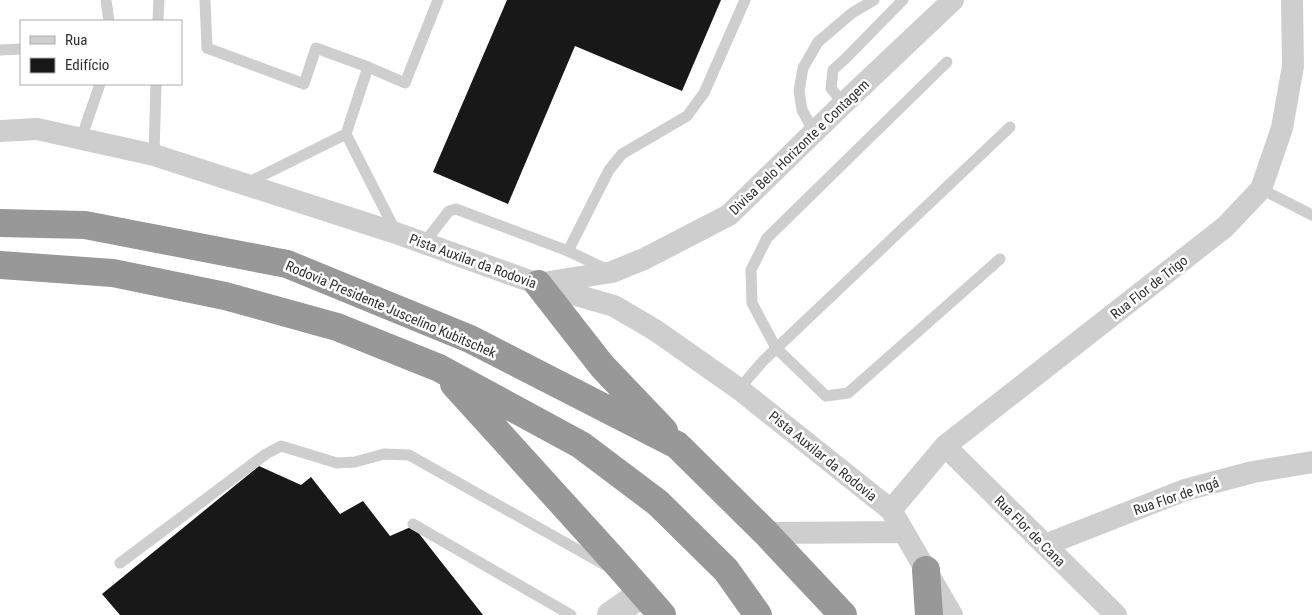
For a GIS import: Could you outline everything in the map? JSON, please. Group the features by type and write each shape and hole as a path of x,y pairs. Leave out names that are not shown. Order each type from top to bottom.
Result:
{"highway":[{"name":"Rodovia Presidente Juscelino Kubitschek","path":"0,223 85,225 287,264 470,339 677,445 766,532 843,615"},
{"path":"0,265 113,273 225,296 337,327 440,368 581,445 658,504 726,570 758,615"},
{"path":"538,284 602,366 677,445"},
{"path":"440,368 662,615"},
{"path":"926,570 929,615"}],"street":[{"name":"Divisa Belo Horizonte e Contagem","path":"538,284 612,272 644,259 729,214 953,0"},
{"name":"Rua Flor de Trigo","path":"892,510 945,446 1225,227 1261,189 1282,128 1291,75 1292,0"},
{"name":"Pista Auxilar da Rodovia","path":"0,131 37,129 154,155 424,242 538,284 614,306 655,330 739,389 892,510"},
{"name":"Rua Flor de Cana","path":"945,446 1116,615"},
{"name":"Rua Flor de Ingá","path":"1045,545 1186,490 1253,472 1312,462"},
{"path":"892,510 952,615"},
{"path":"766,532 904,532"},
{"path":"611,615 637,586"}],"lane":[{"path":"106,0 108,20"},
{"path":"158,20 159,0"},
{"path":"205,0 207,48 304,84 316,48 405,83 438,0"},
{"path":"568,251 609,170 622,154 687,116 704,94 745,0"},
{"path":"814,132 802,110 799,91 803,68 818,42 852,13 874,0"},
{"path":"843,104 831,88 832,70 845,60 903,0"},
{"path":"0,50 20,49"},
{"path":"947,62 767,238 751,270 752,303 776,348 826,396 848,393 1000,259"},
{"path":"368,67 346,134 396,233"},
{"path":"81,139 100,85"},
{"path":"154,155 156,85"},
{"path":"739,389 776,348 1010,127"},
{"path":"244,184 346,134"},
{"path":"1261,189 1312,215"},
{"path":"424,242 449,211 456,209 568,251 612,272"},
{"path":"120,563 266,454 281,446 337,464 355,462 384,454 410,455 637,586"},
{"path":"413,524 571,615"}],"building":[{"path":"507,0 721,0 682,91 575,46 508,204 433,172"},
{"path":"259,466 301,485 311,477 340,514 363,501 390,536 413,526 483,615 120,615 102,594"}]}
